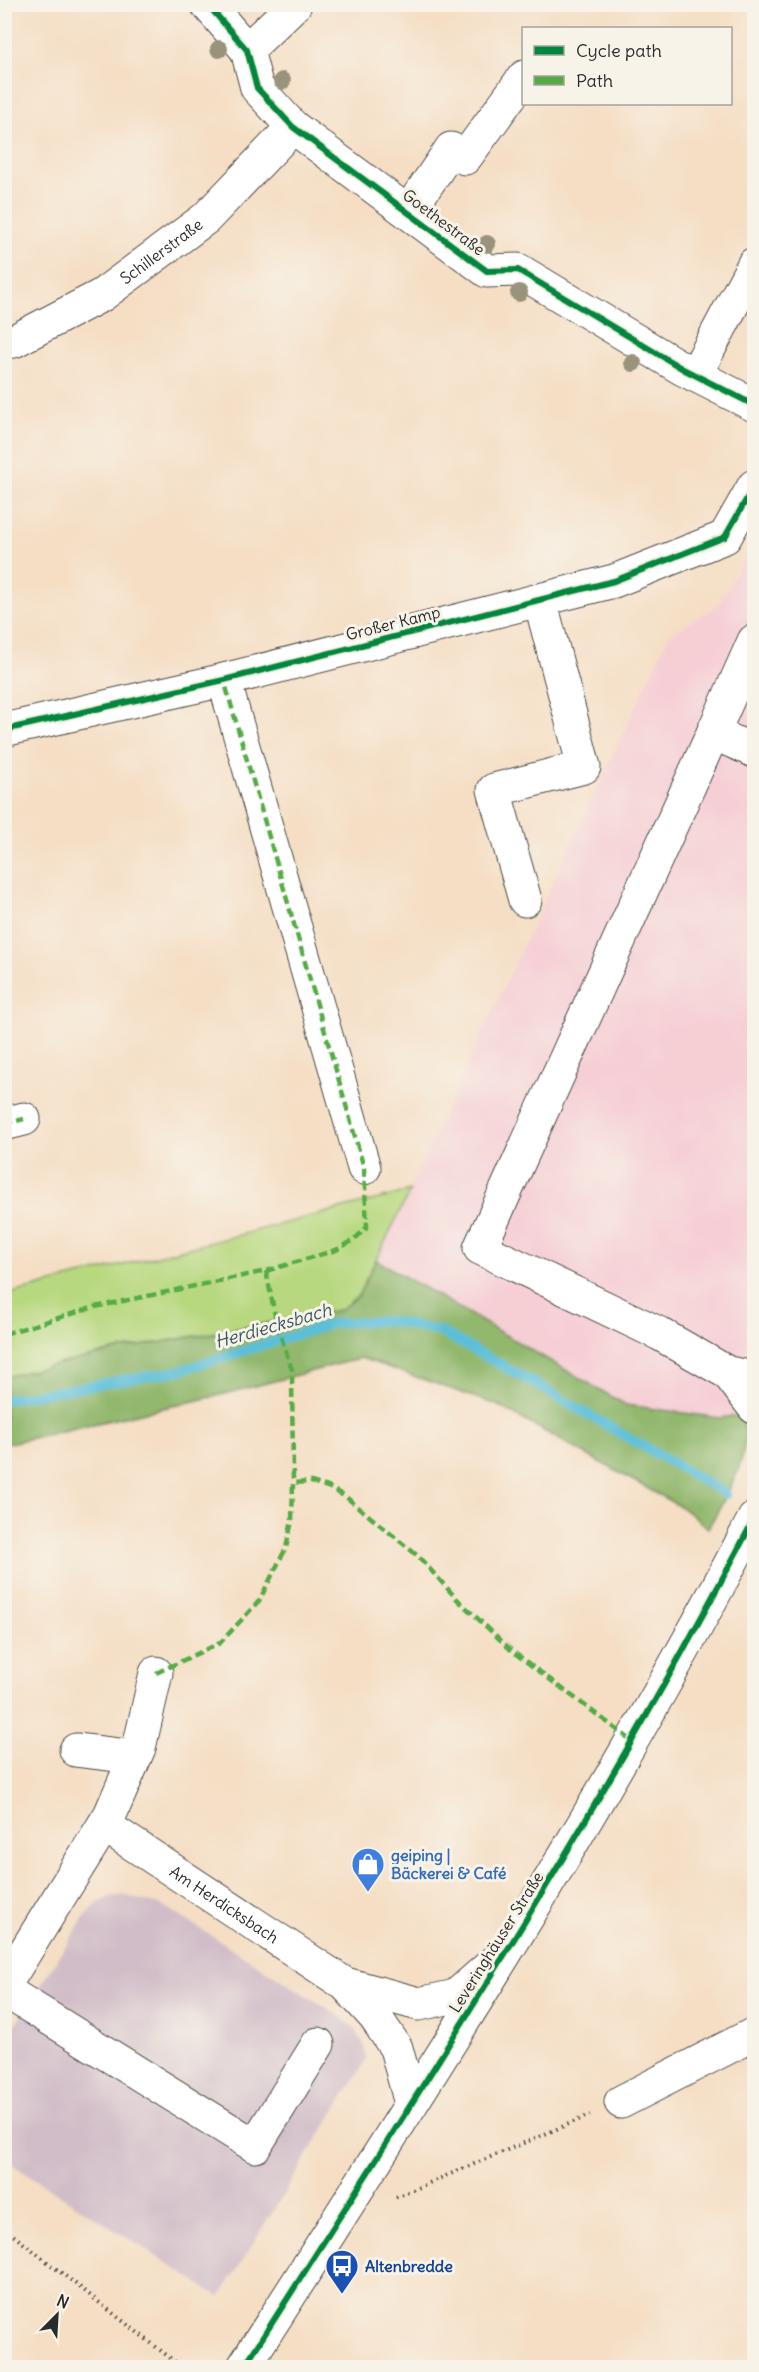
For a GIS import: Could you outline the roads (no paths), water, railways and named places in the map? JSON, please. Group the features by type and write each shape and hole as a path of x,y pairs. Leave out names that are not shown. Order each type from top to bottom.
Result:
{"street":[{"name":"Goethestraße","path":"207,4 247,50 257,88 293,126 487,271 518,270 695,375 754,405"},
{"path":"247,50 295,4"},
{"path":"408,212 451,149 465,158 522,80"},
{"name":"Schillerstraße","path":"4,342 14,341 102,295 206,218 293,126"},
{"path":"695,375 754,264"},
{"name":"Großer Kamp","path":"4,730 224,680 614,581 725,537 754,486"},
{"path":"525,900 494,790 584,767 540,600"},
{"path":"754,641 480,1248 741,1375 754,1407"},
{"path":"224,680 364,1168"},
{"path":"713,733 754,752"},
{"name":"Leveringhäuser Straße","path":"243,2367 506,1951 704,1616 754,1519"},
{"path":"4,1986 104,1825 135,1757 156,1673"},
{"path":"76,1750 135,1757"},
{"name":"Am Herdicksbach","path":"104,1825 345,1984 376,2018 396,2048 411,2104"},
{"name":"Am Herdicksbach","path":"345,1984 418,2004 456,1996 506,1951"},
{"path":"4,1990 255,2146 318,2043"},
{"path":"621,2102 754,2034"}],"waterway":[{"name":"Herdiecksbach","path":"4,1400 178,1371 335,1323 391,1321 441,1332 726,1494"}],"place":[{"name":"geiping | Bäckerei & Café","path":"368,1893"},
{"name":"Altenbredde","path":"342,2295"}]}
